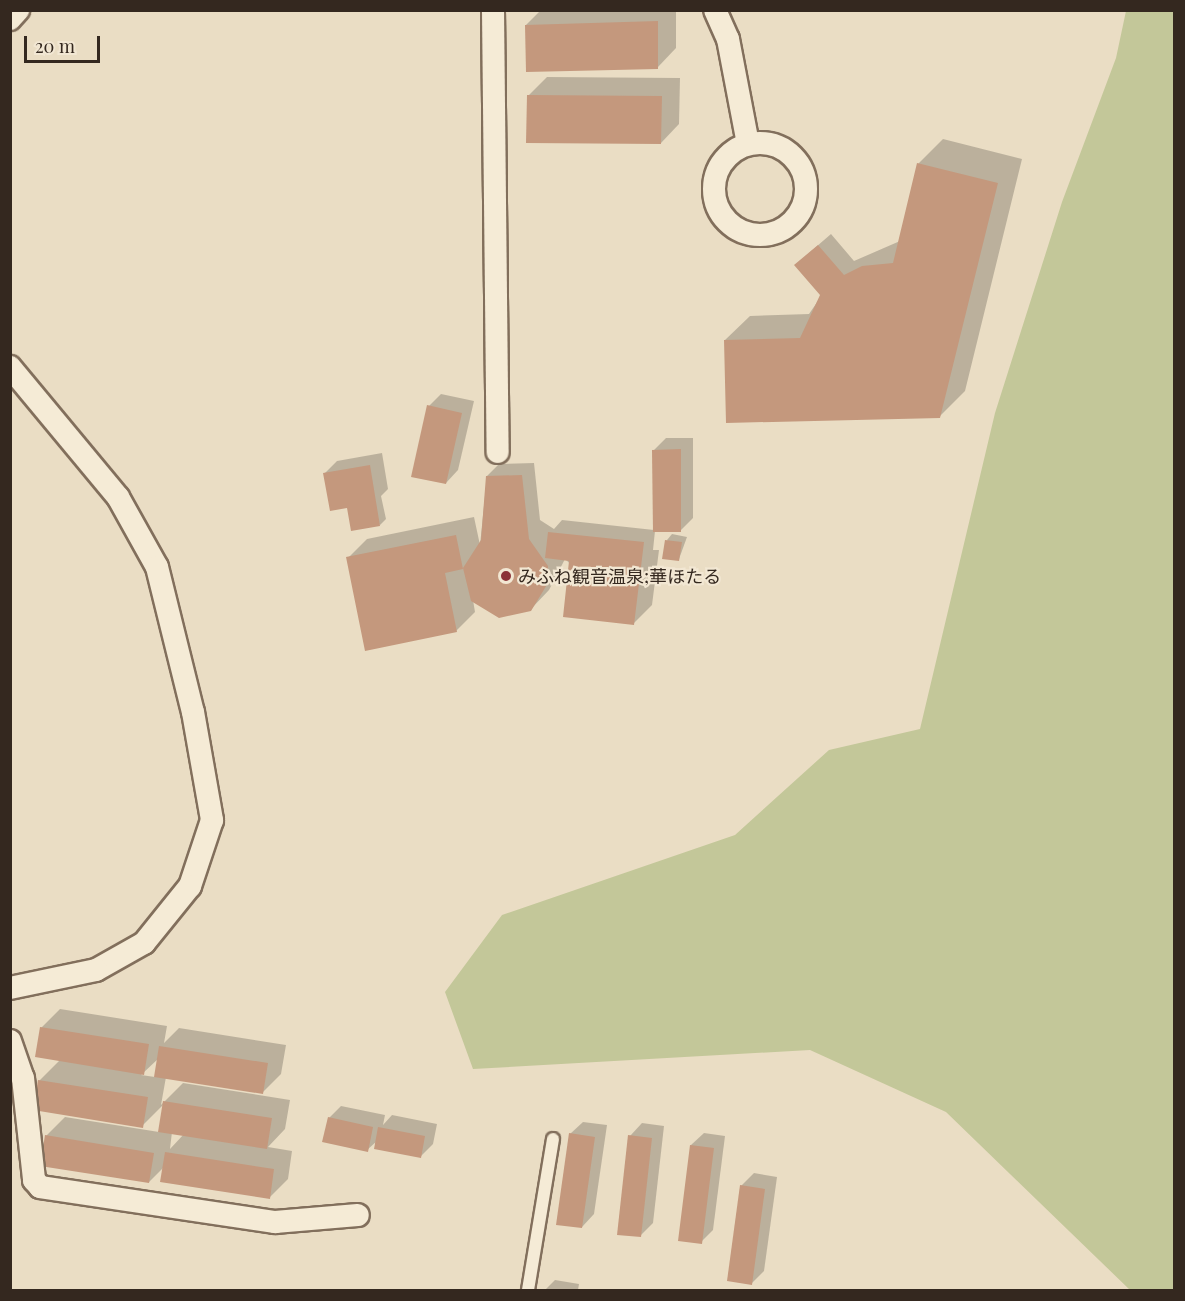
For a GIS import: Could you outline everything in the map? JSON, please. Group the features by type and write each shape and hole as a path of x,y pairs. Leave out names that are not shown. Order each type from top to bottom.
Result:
{"street":[{"path":"10,19 18,10"},
{"path":"493,10 498,452"},
{"path":"714,10 728,39 748,144"},
{"path":"748,144 783,148 805,176 801,212 773,233 738,229 716,201 720,166 748,144"},
{"path":"10,367 118,497 157,567 194,712 212,820 190,886 144,943 96,970 10,988"},
{"path":"10,1041 22,1078 34,1180 40,1187 275,1222 358,1215"}],"lane":[{"path":"528,1290 553,1139"}],"green space":[{"path":"1126,11 1174,11 1174,1290 1130,1290 946,1112 810,1050 473,1069 445,992 502,915 735,835 829,750 920,729 995,413 1062,202 1116,58"}],"building":[{"path":"658,21 658,69 526,72 525,25"},
{"path":"527,95 662,96 661,144 526,143"},
{"path":"917,163 998,183 940,418 726,423 724,340 800,338 820,295 794,265 818,245 844,275 862,266 893,263"},
{"path":"427,405 462,413 446,484 411,477"},
{"path":"681,449 681,532 653,532 652,450"},
{"path":"370,465 380,526 351,531 347,508 330,511 323,473"},
{"name":"みふね観音温泉;華ほたる","path":"522,475 529,539 548,566 548,583 531,611 499,618 471,601 463,568 481,540 486,476"},
{"path":"548,532 644,542 634,625 563,617 569,561 545,558"},
{"path":"456,535 463,569 445,573 457,632 365,651 346,557"},
{"path":"665,540 682,542 679,561 662,559"},
{"path":"40,1027 149,1044 144,1075 35,1057"},
{"path":"159,1046 268,1063 263,1094 154,1077"},
{"path":"38,1080 148,1097 143,1128 33,1110"},
{"path":"163,1101 272,1118 267,1149 158,1132"},
{"path":"328,1117 373,1127 368,1152 322,1142"},
{"path":"378,1127 425,1136 421,1158 374,1149"},
{"path":"569,1133 595,1137 582,1228 556,1225"},
{"path":"45,1135 154,1153 149,1183 40,1166"},
{"path":"628,1135 652,1138 641,1237 617,1235"},
{"path":"690,1145 714,1148 702,1244 678,1241"},
{"path":"165,1152 274,1169 270,1199 160,1182"},
{"path":"740,1185 765,1189 752,1285 727,1281"}],"place":[{"name":"みふね観音温泉;華ほたる","path":"506,576"}]}
